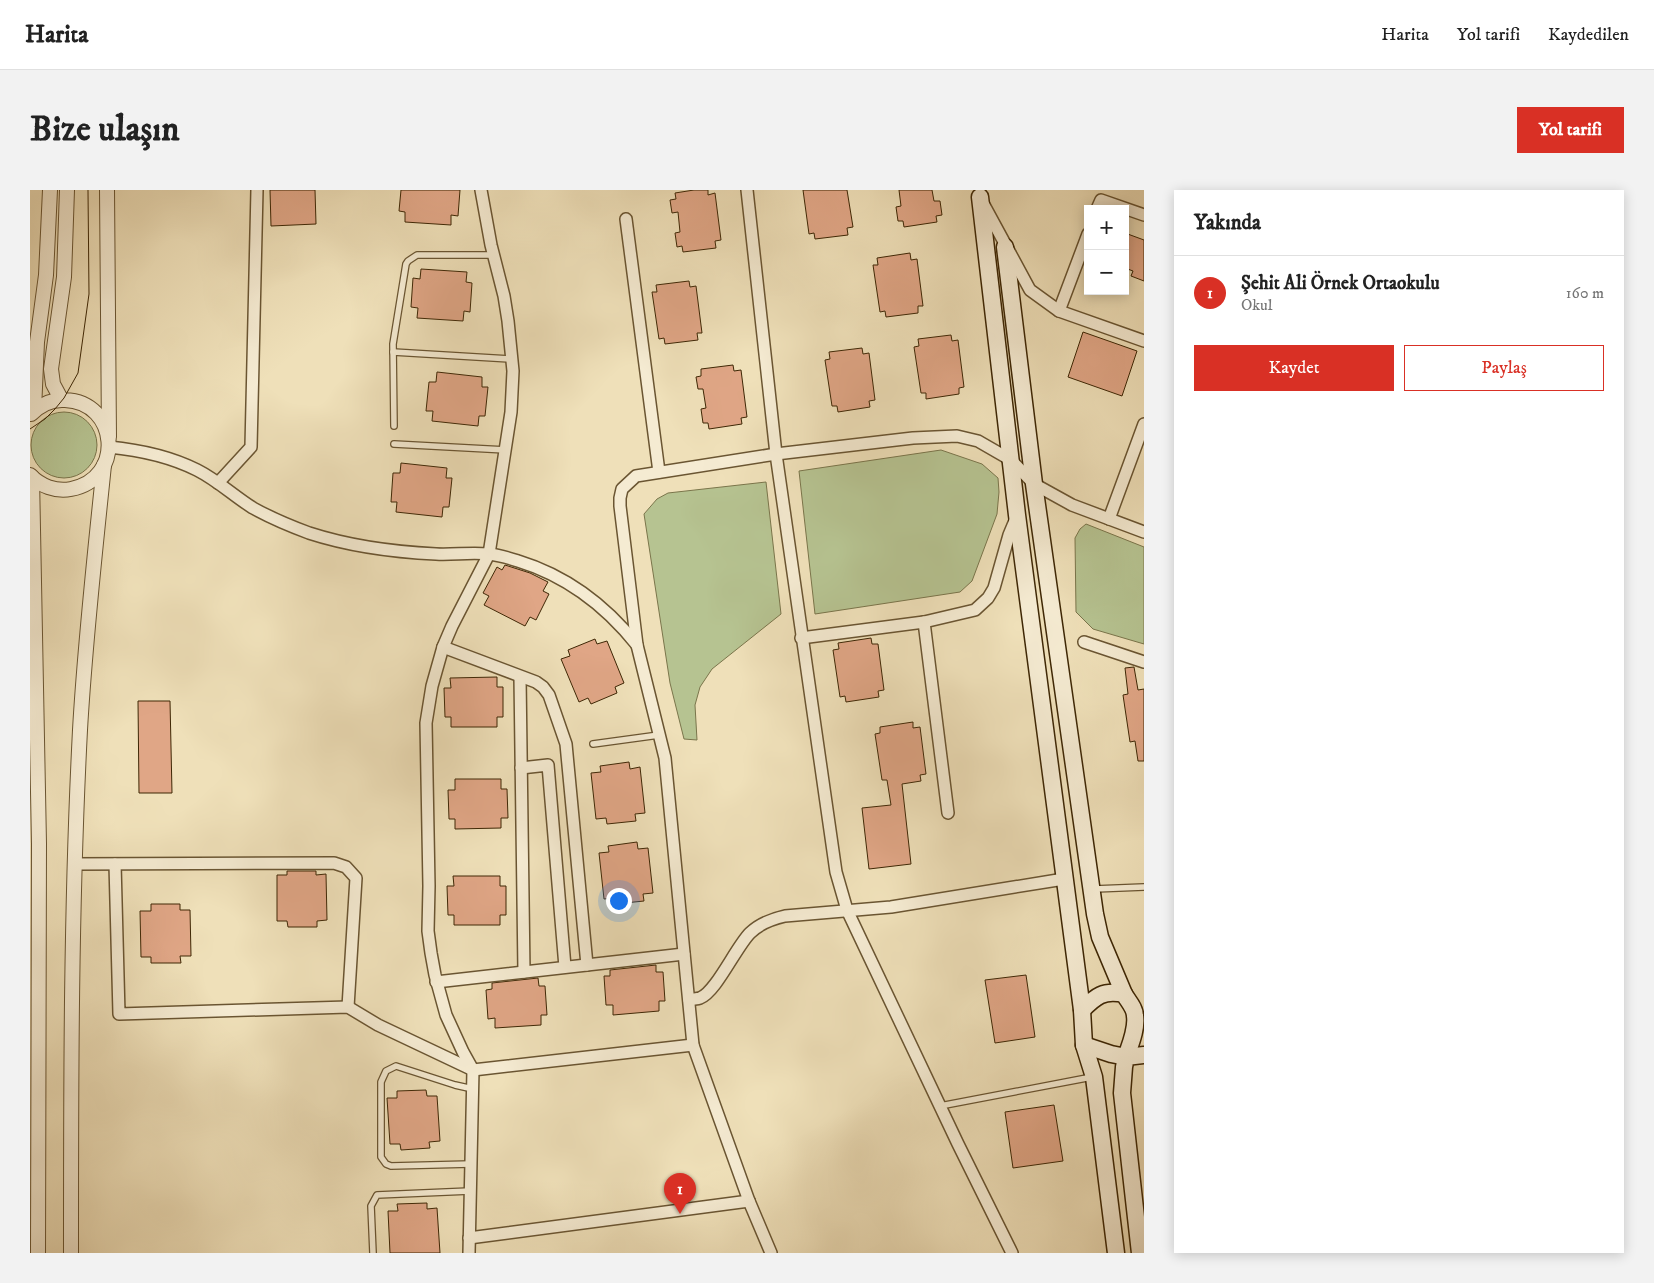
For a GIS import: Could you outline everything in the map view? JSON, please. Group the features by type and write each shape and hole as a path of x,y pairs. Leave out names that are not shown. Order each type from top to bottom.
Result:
{"main road":[{"path":"979,194 1017,515 1082,1010 1084,1045 1094,1077 1116,1253"},
{"path":"1006,247 1034,484 1100,937 1133,1004 1136,1016 1124,1067 1122,1100 1140,1253"},
{"path":"1082,1010 1101,994 1112,992 1133,1004"},
{"path":"1084,1045 1126,1057 1144,1056"}],"street":[{"path":"31,412 37,342 46,275 50,190"},
{"path":"61,399 53,384 51,369 64,277 68,190"},
{"path":"71,1253 70,1017 80,728 94,556 104,465 109,442 107,190"},
{"path":"218,483 251,448 257,190"},
{"path":"469,1253 473,1070 451,1027 436,982 428,931 426,722 432,686 443,647 489,554 512,412 512,359 508,321 504,296 485,219 481,190"},
{"path":"747,190 776,454 836,872 847,910 1012,1253"},
{"path":"979,194 1030,290 1058,311 1144,341"},
{"path":"1099,205 1101,200 1115,205"},
{"path":"1129,210 1144,215"},
{"path":"626,219 659,472"},
{"path":"1058,311 1084,244"},
{"path":"31,412 42,404 61,399 88,406 102,420 109,442"},
{"path":"1110,519 1144,424"},
{"path":"771,1253 748,1201 693,1045 665,758 637,645 620,498 622,489 636,476 659,472 776,454 913,438 957,436 978,441 1011,460 1034,484 1072,505 1144,532"},
{"path":"109,442 178,462 198,470 253,508 271,518 323,537 359,545 410,552 489,554 529,564 584,593 613,617 637,645"},
{"path":"31,476 48,487 67,490 85,485 100,473 104,465"},
{"path":"31,476 38,1253"},
{"path":"801,638 924,622 976,610 991,593 998,579 1005,550 1017,515"},
{"path":"924,622 948,813"},
{"path":"1084,642 1144,662"},
{"path":"443,647 540,684 546,691 566,744 587,965"},
{"path":"520,677 524,972"},
{"path":"521,768 548,764 565,968"},
{"path":"74,864 328,863 340,864 346,867 356,878 348,1007"},
{"path":"115,864 119,1014 348,1007 378,1025 473,1070 693,1045"},
{"path":"689,1000 702,997 711,990 750,932 772,920 785,916 891,907 1064,879"},
{"path":"436,982 684,954"},
{"path":"469,1238 748,1201"}],"lane":[{"path":"394,426 393,352 404,272 408,260 417,255 493,255"},
{"path":"393,352 512,359"},
{"path":"394,444 506,450"},
{"path":"593,744 659,735"},
{"path":"1092,889 1144,887"},
{"path":"471,1164 392,1166 386,1164 381,1156 380,1082 386,1071 396,1066 473,1089"},
{"path":"940,1106 1094,1077"},
{"path":"373,1253 371,1206 377,1194 470,1191"}],"green space":[{"path":"70,412 88,421 95,432 97,445 95,458 88,469 77,476 58,478 40,469 33,458 31,439 40,421 51,414"},
{"path":"941,450 982,464 998,478 997,514 972,581 960,592 815,614 799,471"},
{"path":"766,482 781,614 712,669 700,687 695,705 697,740 684,739 670,683 644,514 657,499 668,493"},
{"path":"1086,524 1144,547 1144,644 1093,629 1076,612 1075,538 1080,529"}],"building":[{"path":"270,190 315,190 316,224 271,226"},
{"path":"401,190 460,190 458,216 451,215 451,225 405,222 405,212 399,211"},
{"path":"708,190 708,195 715,193 721,240 715,241 716,248 683,252 682,246 677,247 675,233 680,232 678,212 672,213 670,200 676,199 675,193"},
{"path":"803,190 847,190 853,227 847,228 848,235 815,239 814,233 809,234"},
{"path":"899,190 932,190 934,201 940,201 942,215 936,216 937,222 904,227 903,221 898,221 896,207 901,206"},
{"path":"1129,234 1144,240 1144,281 1131,276 1133,271 1129,270"},
{"path":"910,253 911,260 917,259 923,306 918,306 918,313 886,317 885,311 880,312 873,265 878,265 877,258"},
{"path":"421,269 467,272 466,282 472,283 470,312 464,311 463,321 417,318 418,308 411,307 413,278 420,279"},
{"path":"689,281 690,287 696,286 702,333 697,333 698,340 665,344 664,338 659,339 652,292 657,292 656,285"},
{"path":"1083,332 1137,351 1122,396 1068,377"},
{"path":"951,335 952,341 958,340 964,387 959,388 959,394 926,399 926,393 921,393 914,347 919,346 918,339"},
{"path":"862,348 863,354 869,353 875,400 869,401 870,407 838,412 837,406 832,406 825,360 830,359 829,352"},
{"path":"733,365 734,371 741,370 747,417 741,418 742,424 709,429 708,423 703,423 701,409 706,408 703,389 698,389 696,377 701,376 701,369"},
{"path":"437,372 482,377 482,387 488,387 485,416 479,416 478,426 432,421 433,411 426,411 429,382 436,382"},
{"path":"401,463 447,468 446,478 452,478 449,507 443,507 442,517 396,512 397,502 391,502 393,473 400,473"},
{"path":"505,565 530,573 548,582 543,591 549,594 536,620 530,617 525,626 484,605 489,596 483,593 497,567 502,570"},
{"path":"871,638 872,644 878,644 884,690 878,691 879,697 846,702 845,696 840,697 833,650 839,649 838,643"},
{"path":"595,639 597,644 607,641 624,683 615,687 617,693 591,704 588,698 579,702 561,659 570,656 568,650"},
{"path":"1134,667 1138,690 1144,689 1144,761 1138,761 1135,741 1130,742 1123,695 1128,694 1125,668"},
{"path":"497,677 497,687 503,687 503,717 497,717 497,727 451,727 451,717 445,717 444,688 451,688 450,678"},
{"path":"138,701 170,701 172,793 139,793"},
{"path":"913,722 913,728 920,727 926,774 920,775 921,781 902,784 911,864 869,869 862,808 891,805 887,780 882,780 875,734 880,733 880,727"},
{"path":"629,762 630,769 640,767 645,813 635,814 636,821 607,824 606,818 596,819 591,773 601,772 600,766"},
{"path":"455,779 501,779 501,789 507,789 508,818 501,818 501,828 455,829 455,819 449,819 448,790 455,790"},
{"path":"637,842 638,849 648,848 653,893 643,894 644,901 615,904 614,898 604,899 599,853 609,852 608,846"},
{"path":"287,871 316,871 316,875 326,874 327,920 317,921 317,927 288,927 287,921 277,921 277,875 287,875"},
{"path":"453,876 500,876 500,886 506,886 506,915 500,915 500,925 454,925 454,915 448,915 447,886 454,886"},
{"path":"151,904 180,904 180,910 190,910 191,956 180,956 181,963 151,963 151,957 141,957 140,911 151,911"},
{"path":"656,965 656,972 663,972 665,1001 659,1001 659,1011 613,1015 613,1005 606,1005 604,976 610,976 610,970"},
{"path":"1026,975 1035,1037 995,1043 985,980"},
{"path":"538,978 539,986 545,986 547,1015 541,1015 541,1025 495,1028 495,1018 488,1019 486,990 492,989 492,983"},
{"path":"426,1090 427,1096 437,1096 440,1141 429,1142 430,1148 401,1150 400,1144 390,1144 387,1098 397,1098 397,1091"},
{"path":"1054,1105 1063,1161 1013,1168 1005,1112"},
{"path":"427,1203 427,1209 437,1208 440,1253 390,1253 388,1211 398,1211 397,1204"}],"tram line":[{"path":"30,429 45,419 55,409 64,398 78,373 89,294 88,190"}],"place":[{"name":"Şehit Ali Örnek Ortaokulu","path":"680,1214"}]}
